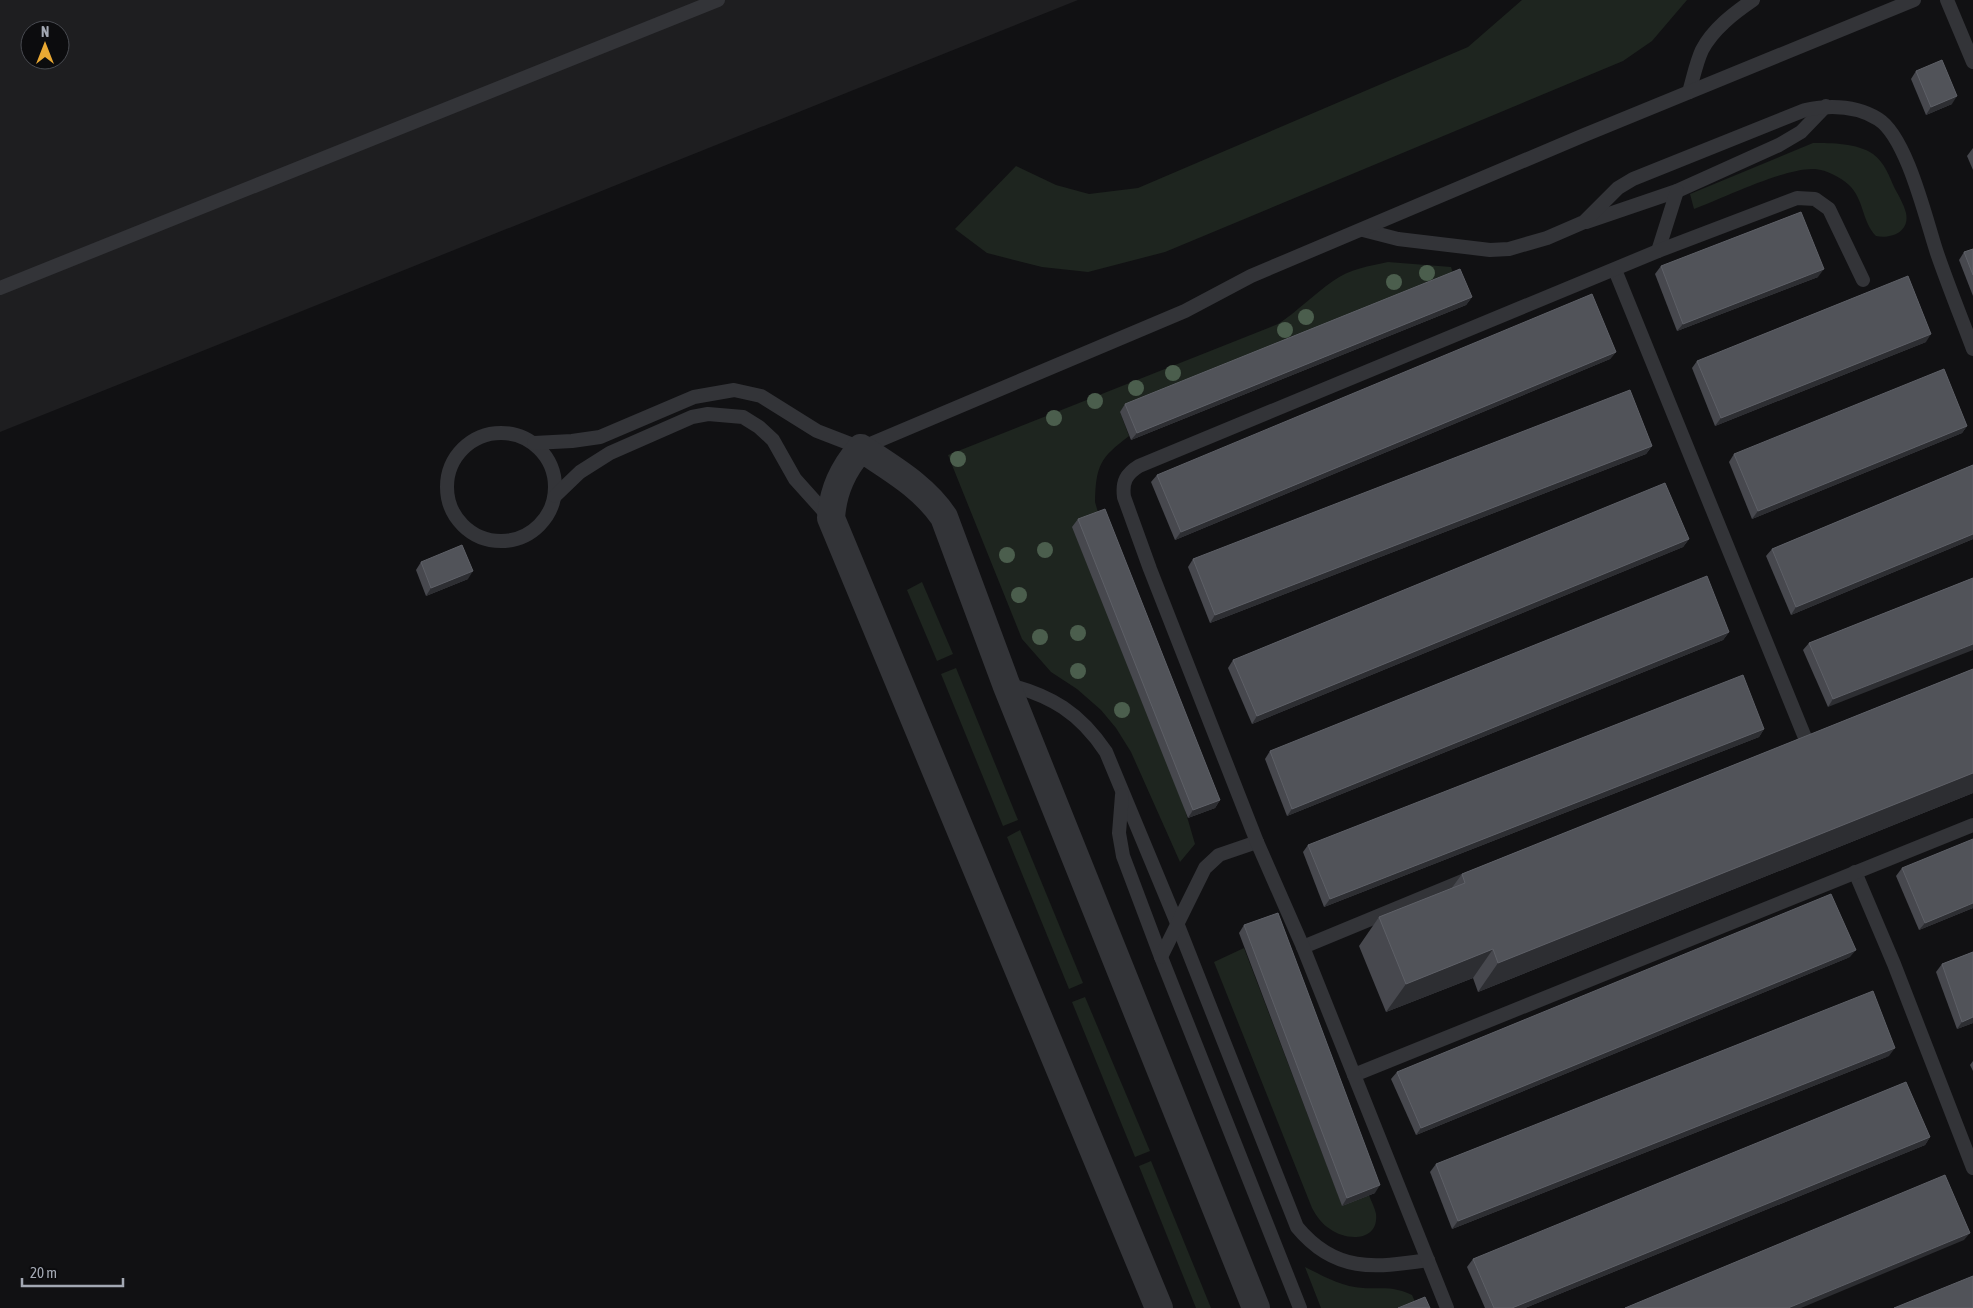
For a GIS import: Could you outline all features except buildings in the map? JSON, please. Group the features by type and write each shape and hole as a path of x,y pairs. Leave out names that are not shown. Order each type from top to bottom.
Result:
{"street":[{"path":"1159,1308 831,518 832,499 846,467 861,448 919,487 932,499 944,517 1006,684 1256,1308"}],"lane":[{"path":"0,288 718,0"},
{"path":"1689,92 1702,50 1717,30 1734,13 1753,0"},
{"path":"534,443 600,437 694,397 734,390 761,396 817,431 861,448 1119,340 1184,311 1251,276 1689,92 1914,0"},
{"path":"1947,0 1973,62"},
{"path":"1363,230 1398,239 1490,250 1509,249 1547,238 1584,222 1677,191 1780,145 1802,132 1826,106"},
{"path":"1584,222 1618,188 1633,179 1804,110 1826,106 1847,107 1878,119 1888,128 1909,166 1937,253 1973,349"},
{"path":"1658,251 1677,191"},
{"path":"1447,1308 1302,947 1257,842 1150,569 1124,497 1123,487 1125,478 1130,471 1139,466 1658,251 1797,198 1815,199 1829,209 1863,280"},
{"path":"1614,270 1805,740"},
{"path":"555,496 580,472 610,453 692,417 708,414 743,417 759,427 773,440 795,479 831,518"},
{"path":"493,433 514,434 534,443 548,458 555,477 555,496 547,517 532,532 512,541 490,541 470,532 454,517 446,496 447,474 456,455 472,440 493,433"},
{"path":"1006,684 1052,698 1093,731 1106,752 1177,923 1297,1227 1311,1243 1330,1257 1349,1263 1402,1264 1428,1260"},
{"path":"1122,792 1120,844 1160,957 1300,1308"},
{"path":"1354,1075 1973,825"},
{"path":"1160,957 1205,868 1212,860 1257,842"},
{"path":"1855,872 1898,973 1973,1168"},
{"path":"1302,947 1479,874"}],"shaded area":[{"path":"0,0 1078,0 0,432"},
{"path":"1522,0 1687,0 1652,41 1623,61 1165,252 1088,272 1042,267 987,253 955,229 1016,166 1056,185 1089,194 1138,188 1468,47"},
{"path":"1813,143 1860,148 1867,150 1881,161 1906,213 1905,225 1898,233 1882,237 1876,236 1868,224 1858,197 1849,185 1833,174 1815,169 1788,173 1772,178 1694,209 1690,194"},
{"path":"1388,262 1451,267 1454,276 1120,412 1129,436 1106,457 1099,471 1095,502 1195,844 1180,862 1131,752 1116,728 1101,710 1077,689 1051,672 1022,639 948,455 1278,324 1339,277 1360,268"},
{"path":"922,582 953,654 937,661 907,590"},
{"path":"956,668 1018,820 1003,826 941,674"},
{"path":"1020,830 1083,983 1069,989 1007,837"},
{"path":"1244,948 1342,1205 1369,1195 1376,1214 1376,1223 1367,1234 1352,1237 1337,1233 1322,1223 1312,1208 1214,962"},
{"path":"1085,997 1150,1151 1135,1157 1072,1002"},
{"path":"1151,1161 1211,1308 1196,1308 1139,1166"},
{"path":"1305,1267 1348,1286 1393,1289 1405,1292 1412,1295 1417,1306 1411,1308 1321,1308"}]}
